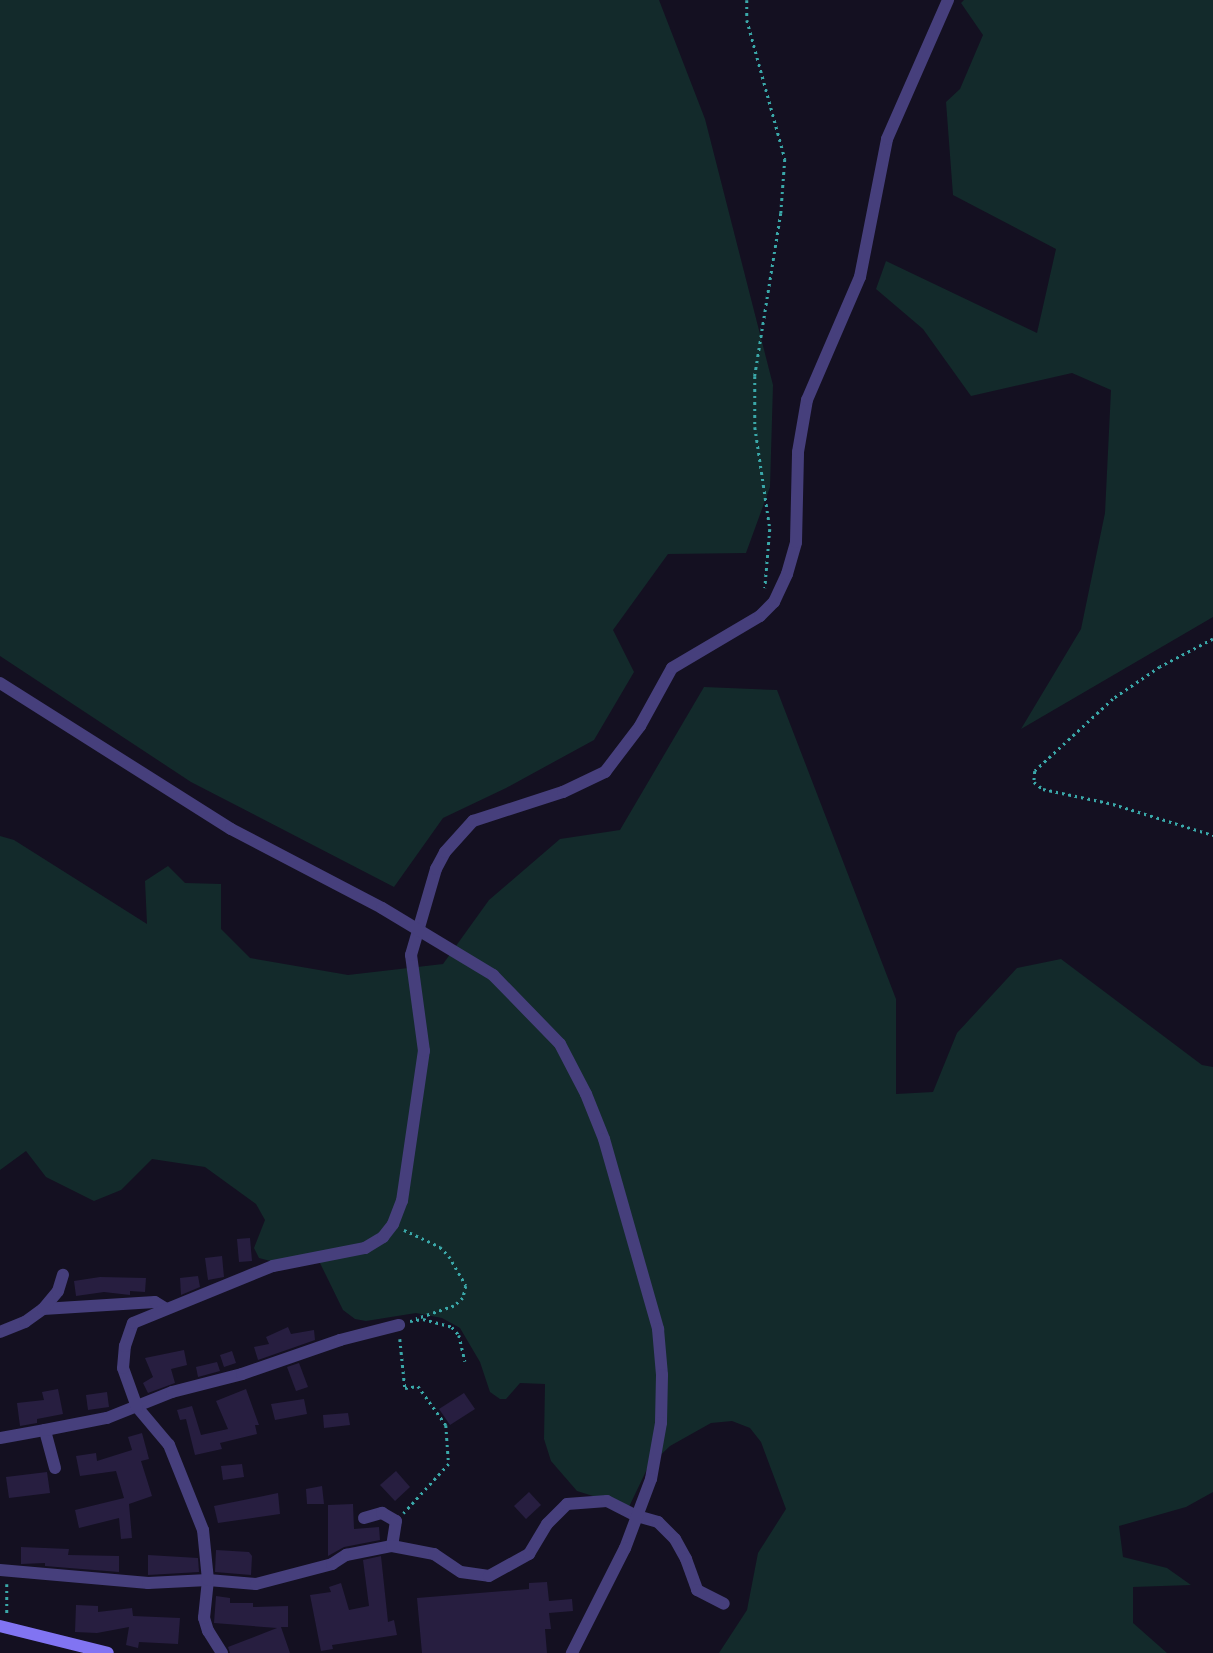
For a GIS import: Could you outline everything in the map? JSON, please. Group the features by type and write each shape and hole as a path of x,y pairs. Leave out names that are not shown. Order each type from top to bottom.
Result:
{"main road":[{"path":"4,1627 106,1653"}],"street":[{"path":"222,1653 208,1631 204,1618 208,1580 203,1530 169,1445 137,1407 123,1368 125,1346 133,1323 273,1266 365,1248 383,1237 393,1224 402,1201 422,1075 422,1024 411,955 416,930 436,869 445,852 473,820 563,792 605,772 640,726 672,668 760,616 774,602 793,558 798,524 800,431 807,400 860,277 887,139 948,0"},
{"path":"0,682 231,829 382,908 493,975 560,1044 586,1094 604,1139 658,1329 660,1347 661,1424 651,1480 625,1548 572,1653"},
{"path":"0,1332 25,1322 43,1309 58,1291 63,1274"},
{"path":"43,1309 155,1302 166,1309"},
{"path":"0,1438 107,1418 172,1392 242,1374 340,1340 399,1325"},
{"path":"45,1430 55,1468"},
{"path":"3,1570 148,1583 208,1580 256,1584 332,1564 346,1555 392,1546 434,1554 461,1572 489,1576 529,1554 548,1524 567,1504 607,1501 637,1516 658,1522 675,1540 686,1559 696,1590 724,1604"},
{"path":"364,1518 382,1513 396,1521 392,1546"}],"path":[{"path":"747,0 747,20 785,159 780,222 754,376 755,427 770,529 760,616"},
{"path":"1213,639 1113,699 1035,771 1034,782 1043,789 1113,804 1213,835"},
{"path":"393,1224 440,1247 449,1256 466,1286 463,1298 454,1306 414,1319 436,1321 452,1327 462,1340 465,1361"},
{"path":"396,1521 428,1490 449,1464 446,1425 418,1386 405,1388 399,1325"},
{"path":"3,1570 4,1627"}],"green space":[{"path":"0,0 659,0 705,119 773,385 770,487 746,553 668,554 613,630 634,672 594,740 506,788 443,818 394,887 191,782 0,656"},
{"path":"964,0 1213,0 1213,617 1021,729 1081,629 1105,513 1111,390 1072,373 971,396 923,329 876,289 886,261 1037,333 1056,249 953,195 946,102 960,89 983,35 961,3"},
{"path":"704,687 777,690 896,999 896,1094 933,1092 957,1033 1017,968 1061,959 1202,1065 1213,1067 1213,1492 1186,1507 1119,1526 1123,1557 1167,1568 1191,1585 1133,1587 1133,1623 1167,1653 719,1653 747,1610 758,1553 786,1509 761,1442 750,1428 732,1421 711,1423 670,1446 648,1467 627,1511 604,1504 593,1496 577,1491 551,1461 544,1439 545,1384 520,1383 506,1399 500,1399 490,1392 480,1362 460,1328 442,1318 416,1313 366,1321 355,1319 343,1310 319,1261 274,1262 259,1258 254,1248 265,1220 256,1204 205,1167 152,1159 121,1190 94,1201 46,1177 26,1151 0,1170 0,836 14,840 147,924 145,881 168,866 185,883 221,884 221,929 250,958 348,975 443,964 489,900 560,839 620,830"}],"building":[{"path":"250,1238 252,1261 239,1262 237,1239"},
{"path":"222,1256 224,1277 208,1280 205,1258"},
{"path":"198,1276 200,1287 181,1295 180,1278"},
{"path":"100,1277 146,1278 145,1292 130,1291 130,1295 104,1292 76,1296 74,1281"},
{"path":"288,1327 291,1334 314,1330 315,1340 258,1360 254,1347 269,1344 266,1337"},
{"path":"184,1350 187,1365 171,1369 175,1383 148,1393 143,1383 153,1377 145,1358"},
{"path":"232,1351 236,1363 224,1367 220,1355"},
{"path":"217,1362 220,1371 198,1377 196,1367"},
{"path":"299,1363 308,1387 296,1391 287,1367"},
{"path":"58,1389 63,1414 37,1419 37,1423 20,1426 17,1403 44,1400 42,1392"},
{"path":"246,1389 259,1425 255,1425 257,1434 220,1443 222,1449 195,1455 186,1419 180,1420 177,1410 192,1406 201,1435 228,1429 216,1401"},
{"path":"107,1392 109,1407 88,1410 86,1395"},
{"path":"464,1393 475,1409 450,1425 439,1409"},
{"path":"304,1399 307,1414 275,1420 271,1404"},
{"path":"348,1413 350,1425 324,1428 323,1415"},
{"path":"142,1433 149,1459 141,1461 152,1496 129,1504 132,1538 121,1539 119,1518 79,1528 75,1510 124,1498 116,1471 80,1476 76,1456 96,1453 97,1461 132,1450 128,1437"},
{"path":"242,1464 244,1477 223,1480 221,1466"},
{"path":"396,1471 410,1487 395,1501 380,1485"},
{"path":"47,1472 50,1493 9,1498 6,1477"},
{"path":"322,1486 324,1504 307,1504 306,1489"},
{"path":"529,1492 541,1505 526,1519 514,1506"},
{"path":"278,1493 280,1514 218,1523 214,1506"},
{"path":"353,1504 354,1529 379,1527 380,1540 344,1547 328,1556 328,1505"},
{"path":"21,1547 69,1549 68,1555 119,1556 119,1572 45,1566 45,1563 21,1564"},
{"path":"216,1550 249,1552 252,1556 251,1575 215,1572"},
{"path":"148,1555 198,1558 199,1572 148,1575"},
{"path":"381,1556 388,1622 394,1620 397,1635 332,1645 333,1649 321,1651 310,1595 331,1592 329,1587 341,1583 349,1610 369,1606 363,1560"},
{"path":"547,1582 549,1601 572,1599 573,1611 549,1613 551,1629 545,1629 547,1653 422,1653 417,1598 529,1589 529,1583"},
{"path":"216,1596 230,1598 230,1603 253,1603 253,1607 288,1606 288,1627 281,1627 290,1653 230,1653 228,1647 277,1628 214,1623"},
{"path":"76,1605 98,1606 98,1612 132,1608 133,1616 180,1618 178,1644 139,1642 138,1648 126,1645 129,1627 97,1633 75,1632"}]}
